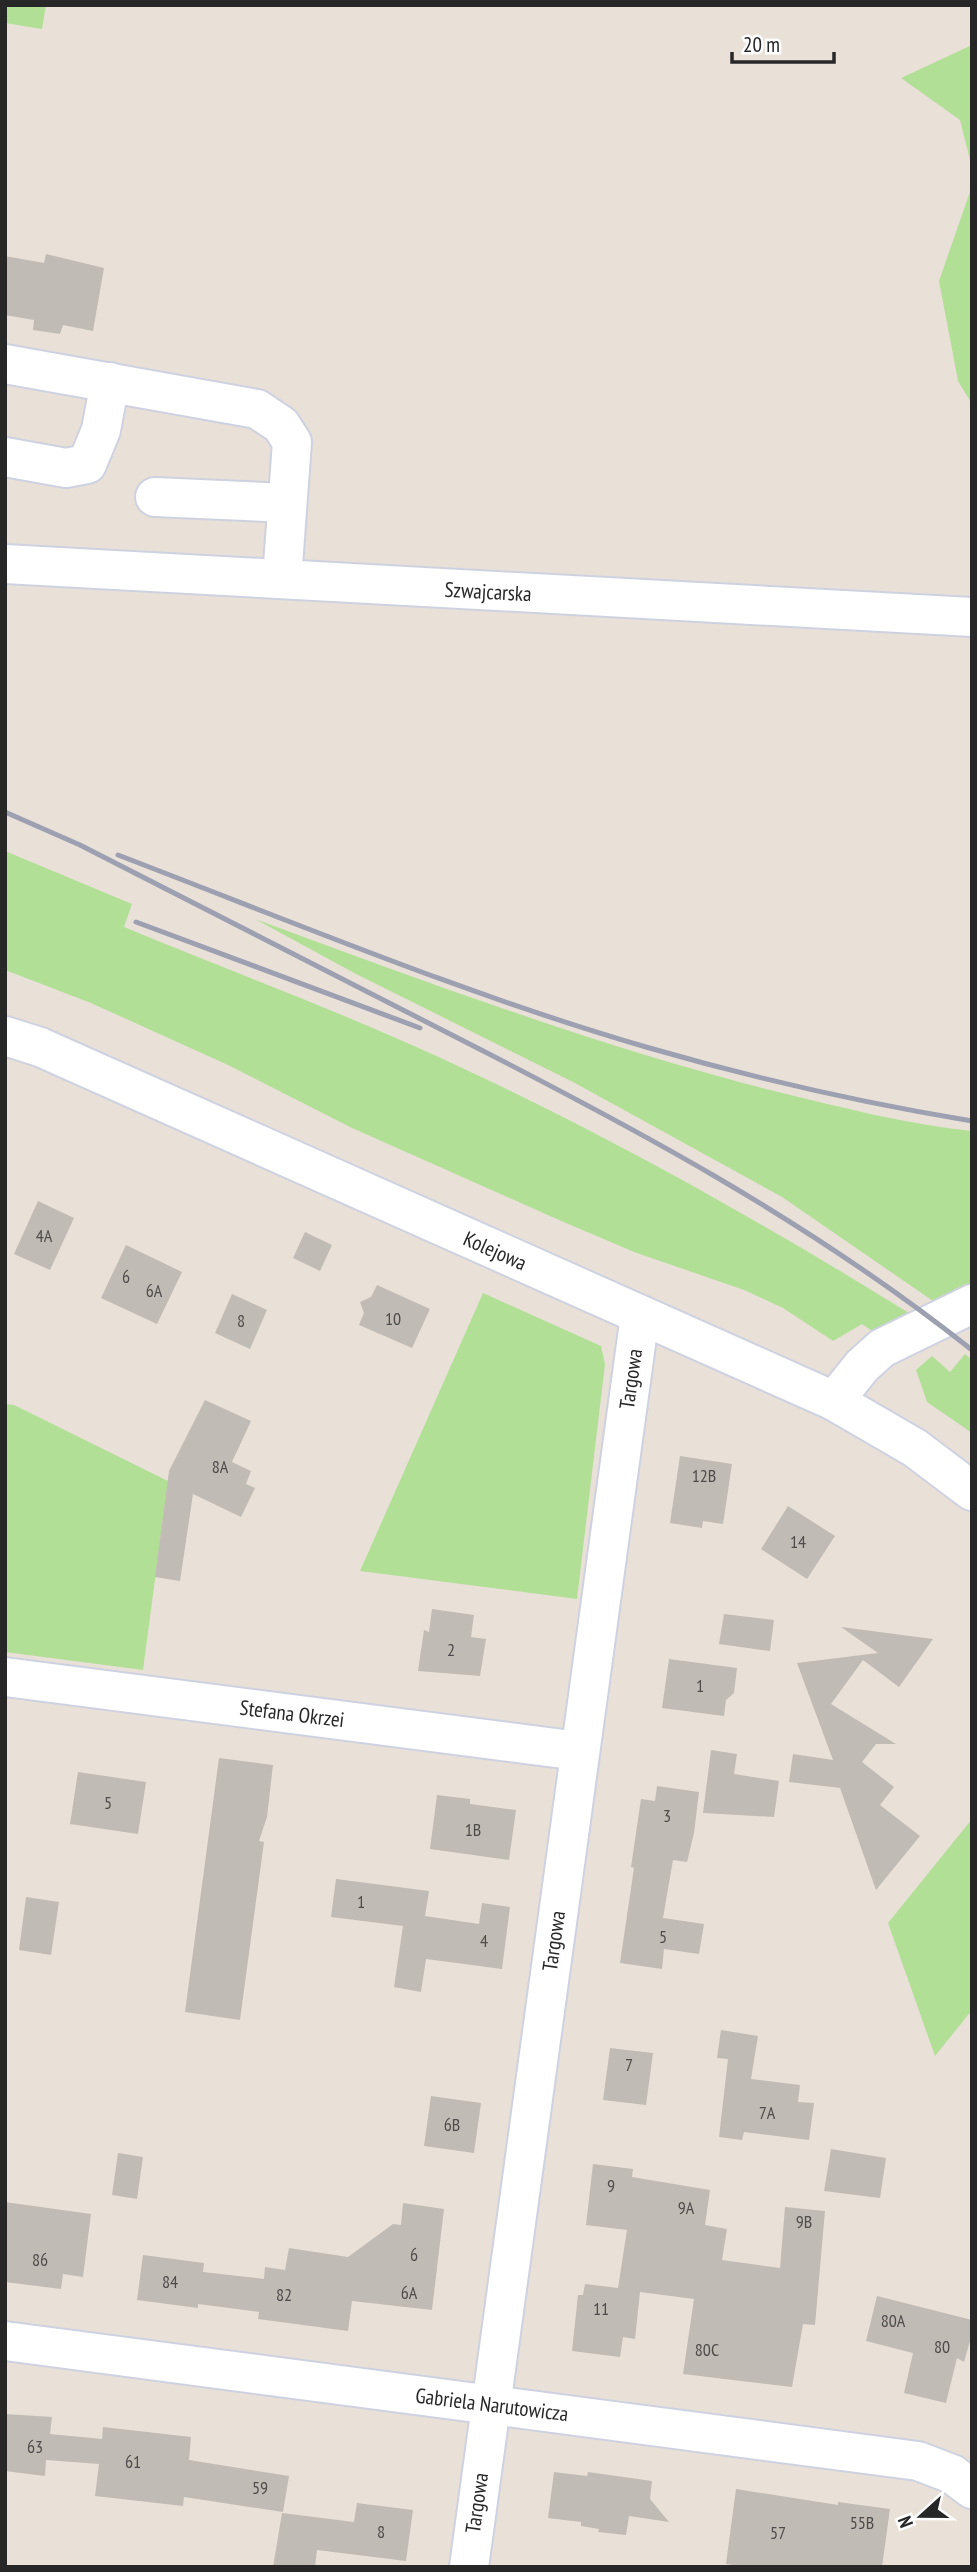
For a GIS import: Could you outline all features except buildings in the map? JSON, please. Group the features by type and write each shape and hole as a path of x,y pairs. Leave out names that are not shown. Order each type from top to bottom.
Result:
{"street":[{"path":"5,364 257,409 281,425 292,442 282,579"},
{"path":"5,457 66,468 87,464 101,430 110,383"},
{"path":"155,497 288,503"},
{"name":"Szwajcarska","path":"5,564 972,617"},
{"name":"Kolejowa","path":"5,1036 40,1047 834,1401 915,1448 972,1491"},
{"path":"834,1401 862,1366 882,1348 972,1304"},
{"name":"Targowa","path":"469,2567 640,1315"},
{"name":"Stefana Okrzei","path":"5,1676 579,1751"},
{"name":"Gabriela Narutowicza","path":"5,2342 918,2461 952,2474 972,2489"}],"green space":[{"path":"5,5 46,5 42,29 5,23"},
{"path":"972,45 972,168 960,120 901,78"},
{"path":"972,186 972,404 958,381 939,281"},
{"path":"5,851 132,904 124,927 414,1046 604,1138 788,1240 909,1313 872,1331 862,1324 833,1341 783,1308 744,1290 634,1252 559,1220 352,1128 228,1065 91,1003 5,970"},
{"path":"255,919 512,1012 642,1054 848,1109 972,1131 972,1283 933,1301 782,1197 573,1082 356,974"},
{"path":"483,1293 601,1346 605,1364 577,1599 360,1571"},
{"path":"965,1354 972,1360 972,1433 927,1402 916,1370 932,1356 950,1372"},
{"path":"5,1404 14,1405 168,1481 143,1670 5,1652"},
{"path":"972,1819 972,2010 935,2056 888,1923"}],"railway":[{"path":"5,812 80,845 517,1068 652,1140 783,1217 910,1303 972,1350"},
{"path":"118,855 380,957 579,1027 767,1079 849,1098 972,1121"},
{"path":"136,922 420,1028"}]}
